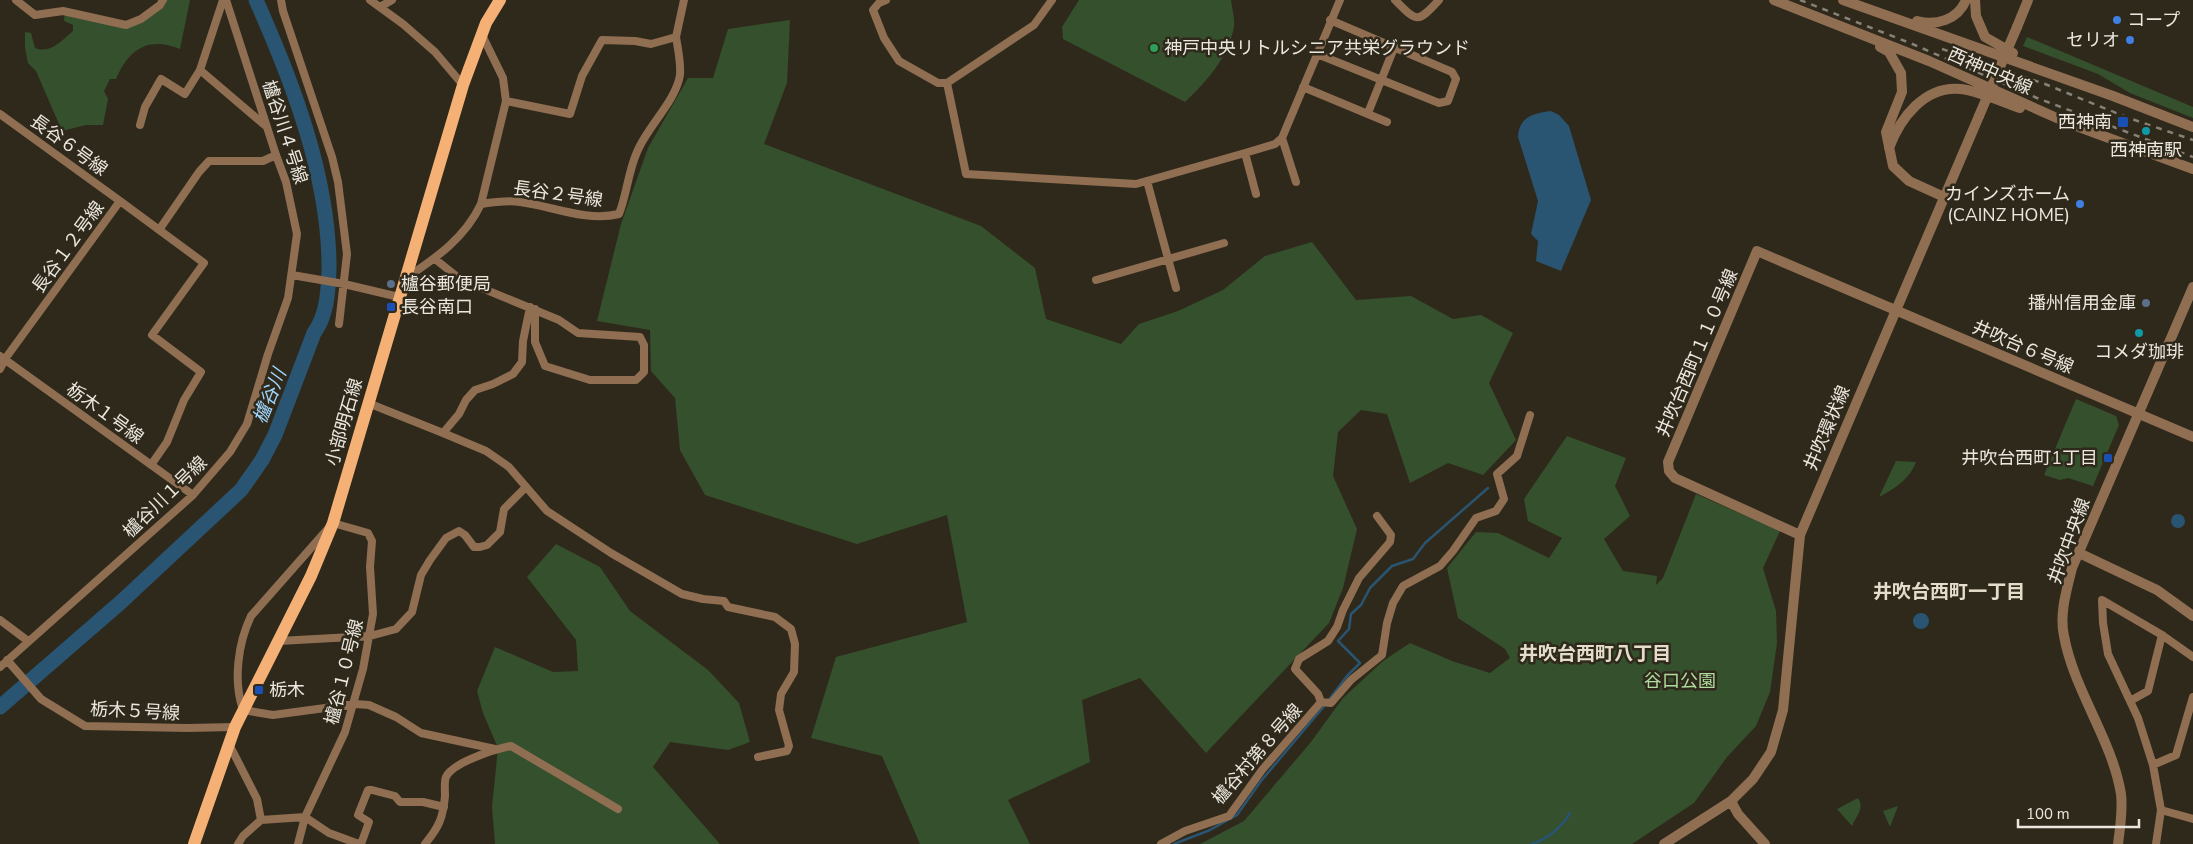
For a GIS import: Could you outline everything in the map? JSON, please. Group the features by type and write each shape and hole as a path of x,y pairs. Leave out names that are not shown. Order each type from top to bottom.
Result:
{"main road":[{"name":"小部明石線","path":"194,844 235,727 311,576 333,523 463,85 482,35 500,0"}],"street":[{"path":"16,0 34,15 63,11 126,25 146,16 160,6 163,0"},
{"path":"140,124 145,107 161,79 185,94 200,70 225,0"},
{"name":"櫨谷川４号線","path":"225,0 286,182 297,234 292,275"},
{"path":"281,0 332,157 338,182 347,254 339,324"},
{"path":"370,0 404,24 435,52 463,85"},
{"path":"380,7 392,0"},
{"path":"506,101 570,114 582,76 602,40 635,41 651,44 676,37 684,0"},
{"path":"886,0 880,2 873,10 884,38 899,61 938,83 947,83 1034,25 1052,0"},
{"path":"1395,0 1412,16 1417,18 1424,16 1439,0"},
{"name":"西神中央線","path":"1774,0 1929,61 2068,124 2193,169"},
{"path":"1845,0 1926,23 1942,22 1954,16 1966,0"},
{"name":"西神中央線","path":"1845,0 2113,96 2193,127"},
{"path":"1975,0 1976,16 1985,37 2021,58 2073,76 2113,96"},
{"name":"井吹環状線","path":"1664,844 1731,801 1753,779 1771,752 1783,710 1800,535 2028,0"},
{"path":"947,83 966,174 1136,184 1245,154 1275,144 1282,138 1338,1"},
{"path":"1813,15 1889,52 1901,73 1902,92 1886,132 1893,166 1909,181 1944,197"},
{"path":"1317,54 1439,104 1448,101 1456,79 1452,72 1330,20"},
{"path":"404,279 435,259 462,234 481,204 506,101 503,78 482,35"},
{"name":"長谷２号線","path":"481,204 519,202 606,217 619,214 635,154 643,137 671,97 679,78 680,61 676,37"},
{"path":"1368,113 1394,48"},
{"path":"200,70 267,128"},
{"path":"1303,86 1387,122"},
{"path":"1889,149 1895,130 1905,115 1938,90 1961,89 2068,124"},
{"name":"長谷６号線","path":"0,114 120,200"},
{"path":"1282,138 1296,182"},
{"path":"1245,154 1256,194"},
{"path":"159,230 199,172 209,161 234,159 263,161 276,155"},
{"path":"1147,181 1176,288"},
{"name":"長谷１２号線","path":"0,369 3,358 120,200 204,263 152,335 201,372 184,400 167,442 151,465"},
{"path":"1096,280 1224,243"},
{"name":"井吹台西町１１０号線","path":"1800,535 1675,478 1669,471 1668,462 1757,251 1896,310"},
{"path":"435,259 460,279 532,308 560,320 578,333 640,337 644,344 644,372 636,380 590,380 545,366 535,342 532,308"},
{"path":"292,275 344,284 399,298"},
{"name":"櫨谷川１号線","path":"0,667 193,495 230,452 247,424 268,354 288,298 292,275"},
{"name":"井吹中央線","path":"2118,844 2121,823 2121,796 2114,766 2074,672 2063,635 2065,599 2072,568 2193,288"},
{"path":"443,432 459,414 466,400 475,390 513,374 522,362 526,321 532,308"},
{"name":"井吹台６号線","path":"1896,310 2193,437"},
{"name":"栃木１号線","path":"3,358 193,495"},
{"path":"368,403 486,451 509,467 547,511 611,553 682,594 724,601 728,607 775,618 791,629 795,644 794,672 781,694 778,710 789,746 787,751 758,757"},
{"name":"櫨谷村第８号線","path":"1161,844 1185,831 1229,816 1262,770 1325,702 1331,702 1351,680 1382,655 1387,623 1393,603 1403,586 1440,566 1476,518 1496,511 1504,499 1497,474 1517,456 1530,414"},
{"path":"279,641 370,636 396,629 412,612 421,576 446,538 459,531 474,546 480,548 487,545 500,532 504,509 526,487"},
{"path":"1325,702 1295,669 1299,659 1328,641 1337,627 1359,578 1390,542 1391,535 1377,516"},
{"path":"333,523 251,616 247,625 238,666 239,698 243,710 273,715 354,704 369,705 396,717 421,733 496,750"},
{"name":"櫨谷１０号線","path":"298,844 305,817 346,732 370,636 373,614 370,567 372,541 368,533 333,523"},
{"path":"2079,552 2157,590 2193,616"},
{"path":"2156,844 2161,810 2153,765 2138,718 2108,654 2103,623 2102,600 2162,635 2193,658"},
{"path":"0,620 28,641"},
{"path":"2130,701 2148,690 2162,635"},
{"name":"栃木５号線","path":"7,660 42,699 85,726 235,727"},
{"path":"2153,765 2176,755 2193,697"},
{"path":"229,744 257,799 261,820"},
{"path":"425,844 435,832 443,816 446,777 454,767 496,750 512,746 618,809"},
{"path":"238,844 243,836 261,820 305,817 329,833 360,844 369,822 358,815 368,790 395,796 400,802 423,802 444,807"},
{"path":"1731,801 1738,814 1765,844"},
{"path":"2161,810 2193,819"}],"green space":[{"path":"167,0 190,0 180,49 158,44 141,48 127,60 116,79 110,79 104,91 108,99 103,125 86,125 62,131 36,71 28,63 25,48 25,32 31,33 35,48 51,48 73,31 73,25 64,21 65,12 123,27 142,23 165,5"},
{"name":"神戸中央リトルシニア共栄グラウンド","path":"1079,0 1231,0 1234,27 1222,59 1201,86 1185,102 1063,39 1062,27"},
{"path":"790,20 787,83 764,144 981,226 1035,268 1046,319 1121,344 1139,324 1178,311 1223,290 1265,256 1312,242 1356,300 1411,296 1453,319 1481,315 1513,333 1489,383 1516,440 1483,475 1448,463 1410,483 1387,414 1361,410 1338,432 1333,476 1357,529 1343,588 1329,623 1206,753 1140,678 1082,700 1090,762 1008,800 1030,844 920,844 882,756 811,738 836,657 967,622 947,515 857,544 705,495 680,450 675,398 651,371 650,330 597,321 621,224 648,148 688,78 713,78 728,29"},
{"path":"2027,37 2193,107 2193,118 2130,93 2098,74 2023,46"},
{"path":"2076,399 2116,416 2119,425 2093,486 2068,478 2060,480 2044,475"},
{"name":"谷口公園","path":"1567,436 1626,458 1615,486 1630,516 1604,539 1623,571 1657,576 1656,585 1663,578 1696,494 1780,531 1763,568 1776,611 1777,643 1770,692 1756,726 1727,757 1694,803 1632,844 1200,844 1244,821 1311,742 1343,698 1383,661 1410,643 1452,661 1490,673 1510,658 1505,649 1458,618 1447,568 1476,532 1498,533 1549,558 1562,538 1528,521 1524,499"},
{"path":"1896,461 1916,462 1906,478 1896,487 1879,497"},
{"path":"556,544 600,567 630,611 708,670 739,703 750,742 728,750 670,742 653,767 720,844 495,844 492,807 498,748 483,713 477,691 495,647 553,672 578,671 576,640 527,577"},
{"path":"1858,798 1861,806 1852,826 1837,809"},
{"path":"1898,806 1890,827 1883,811"}],"water":[{"path":"1551,111 1559,115 1569,126 1591,200 1561,271 1536,261 1538,241 1531,234 1538,201 1518,137 1521,125 1528,117"},
{"path":"2178,514 2183,516 2185,521 2183,526 2178,528 2173,526 2171,521 2173,516"},
{"path":"1921,613 1929,621 1921,629 1913,621"}],"waterway":[{"name":"櫨谷川","path":"0,707 121,602 241,490 262,460 275,435 314,333 322,319 327,296 329,271 328,236 316,167 296,98 256,0"},
{"path":"1328,701 1347,676 1360,663 1338,641 1349,629 1351,614 1361,605 1370,588 1392,566 1413,559 1425,543 1488,488"},
{"path":"1174,844 1210,830 1237,815 1261,781 1325,705"},
{"path":"1532,844 1554,832 1570,813"}],"railway":[{"path":"1800,0 1910,43 2037,98 2193,157"},
{"path":"1942,49 2045,84 2126,117 2193,140"}],"place":[{"name":"コープ","path":"2117,20"},
{"name":"セリオ","path":"2130,40"},
{"name":"神戸中央リトルシニア共栄グラウンド","path":"1154,48"},
{"name":"西神南","path":"2123,122"},
{"name":"西神南駅","path":"2146,131"},
{"name":"カインズホーム (CAINZ HOME)","path":"2080,204"},
{"name":"櫨谷郵便局","path":"391,284"},
{"name":"播州信用金庫","path":"2146,303"},
{"name":"長谷南口","path":"391,307"},
{"name":"コメダ珈琲","path":"2139,333"},
{"name":"井吹台西町1丁目","path":"2108,458"},
{"name":"栃木","path":"259,690"}],"district":[{"name":"井吹台西町一丁目","path":"1949,591"},
{"name":"井吹台西町八丁目","path":"1595,653"}]}
